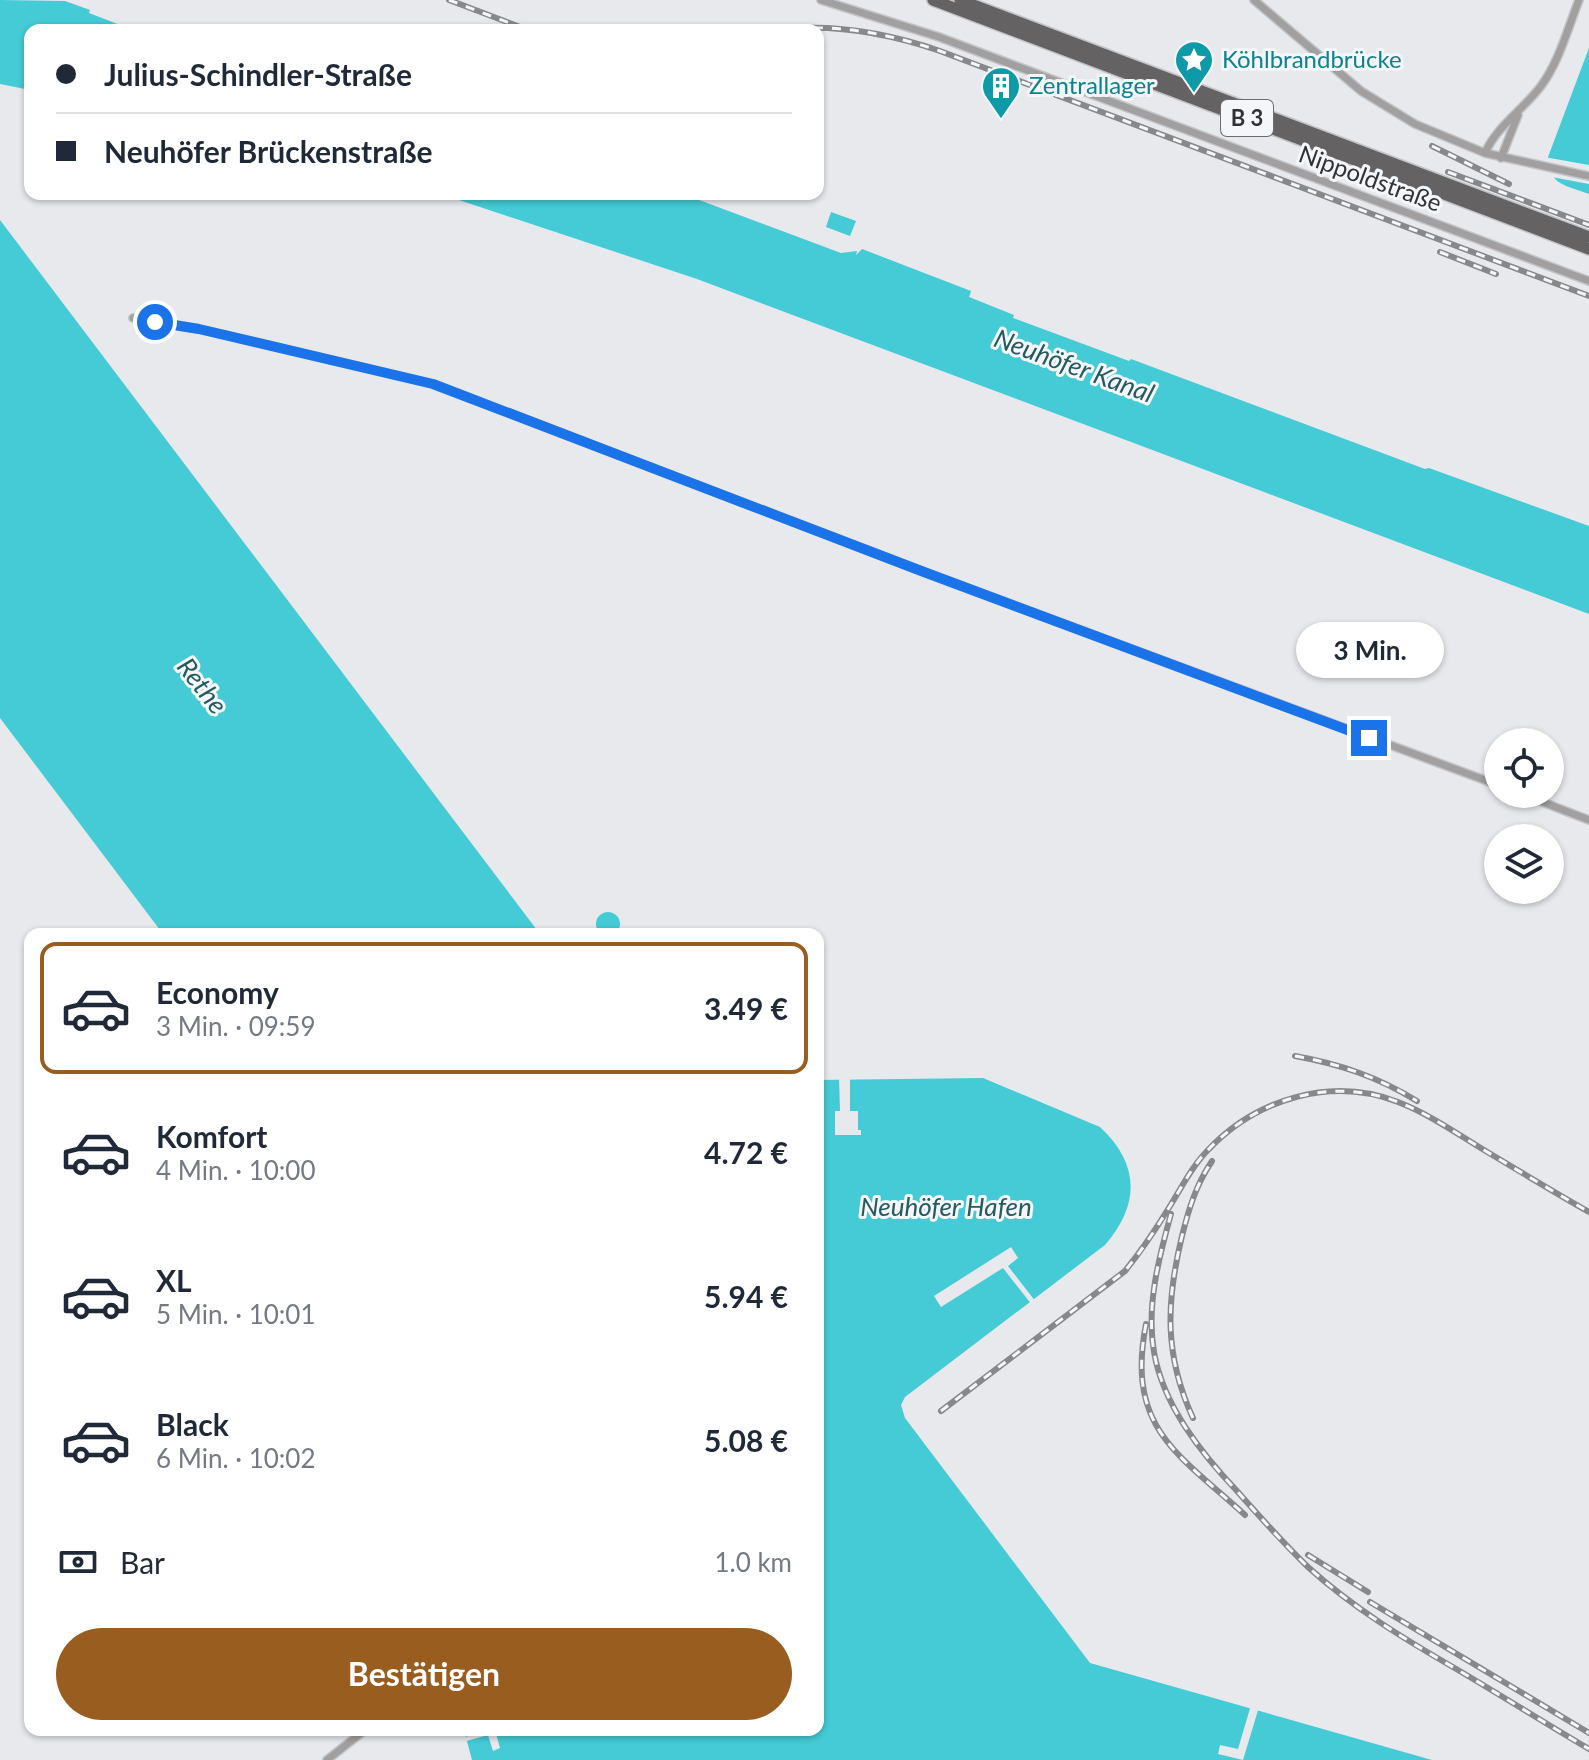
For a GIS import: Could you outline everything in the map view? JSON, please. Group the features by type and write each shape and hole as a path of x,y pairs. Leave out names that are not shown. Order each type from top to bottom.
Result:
{"main road":[{"name":"B 3","path":"933,0 1589,249"},
{"name":"B 3","path":"960,0 1589,237"}],"street":[{"name":"Nippoldstraße","path":"821,0 939,37 1589,281"},
{"path":"1254,0 1375,100 1429,131 1501,158 1589,176"},
{"path":"1485,153 1499,130 1519,113 1548,76 1579,0"},
{"path":"1501,158 1519,113"},
{"path":"133,318 199,329 433,384 1023,609 1484,780"},
{"path":"1558,808 1589,820"},
{"path":"327,1760 357,1736"}],"water":[{"path":"0,0 65,1 117,24 24,24 24,89 0,84"},
{"path":"1589,48 1589,194 1555,179 1548,157"},
{"name":"Neuhöfer Kanal","path":"459,200 699,200 841,253 857,251 856,255 862,249 971,291 969,297 1014,315 1013,318 1589,526 1589,614 697,279"},
{"path":"831,212 856,221 850,236 826,227"},
{"name":"Rethe","path":"0,220 535,928 158,928 0,718"},
{"path":"603,913 613,913 619,919 619,928 597,928 597,919"},
{"name":"Neuhöfer Hafen","path":"983,1078 1100,1127 1123,1155 1131,1185 1129,1200 1125,1215 1105,1245 905,1397 901,1405 905,1418 1090,1663 1432,1760 472,1760 466,1736 824,1736 824,1080"}],"pier":[{"path":"1544,157 1589,165 1589,184 1546,176"},
{"path":"839,1076 850,1076 850,1111 858,1111 861,1135 835,1135 835,1111 840,1111"},
{"path":"1011,1247 1018,1258 1008,1266 1036,1302 1032,1305 1003,1268 941,1307 934,1296"},
{"path":"1251,1705 1259,1707 1243,1760 1218,1754 1220,1745 1238,1749"},
{"path":"468,1736 484,1736 463,1742 462,1738"},
{"path":"488,1736 497,1736 500,1748 493,1751"}],"railway":[{"path":"449,0 512,24"},
{"path":"824,28 860,31 940,51 1589,296"},
{"path":"1432,146 1509,184"},
{"path":"1448,172 1589,225"},
{"path":"1440,252 1496,274"},
{"path":"1295,1056 1358,1072 1417,1101"},
{"path":"941,1411 1125,1271 1197,1163 1227,1132 1249,1117 1296,1097 1347,1091 1398,1102 1442,1124 1589,1212"},
{"path":"1193,1418 1177,1372 1171,1306 1187,1216 1197,1188 1212,1161"},
{"path":"1171,1214 1153,1299 1154,1352 1175,1409 1210,1461 1290,1549 1343,1596 1400,1635 1589,1749"},
{"path":"1146,1324 1143,1389 1151,1414 1162,1435 1179,1455 1245,1515"},
{"path":"1308,1555 1368,1592"},
{"path":"1370,1602 1589,1733"}],"place":[{"name":"Köhlbrandbrücke","path":"1194,94"},
{"name":"Zentrallager","path":"1001,120"}],"route":[{"path":"155,322 199,329 433,384 1369,738"}]}
